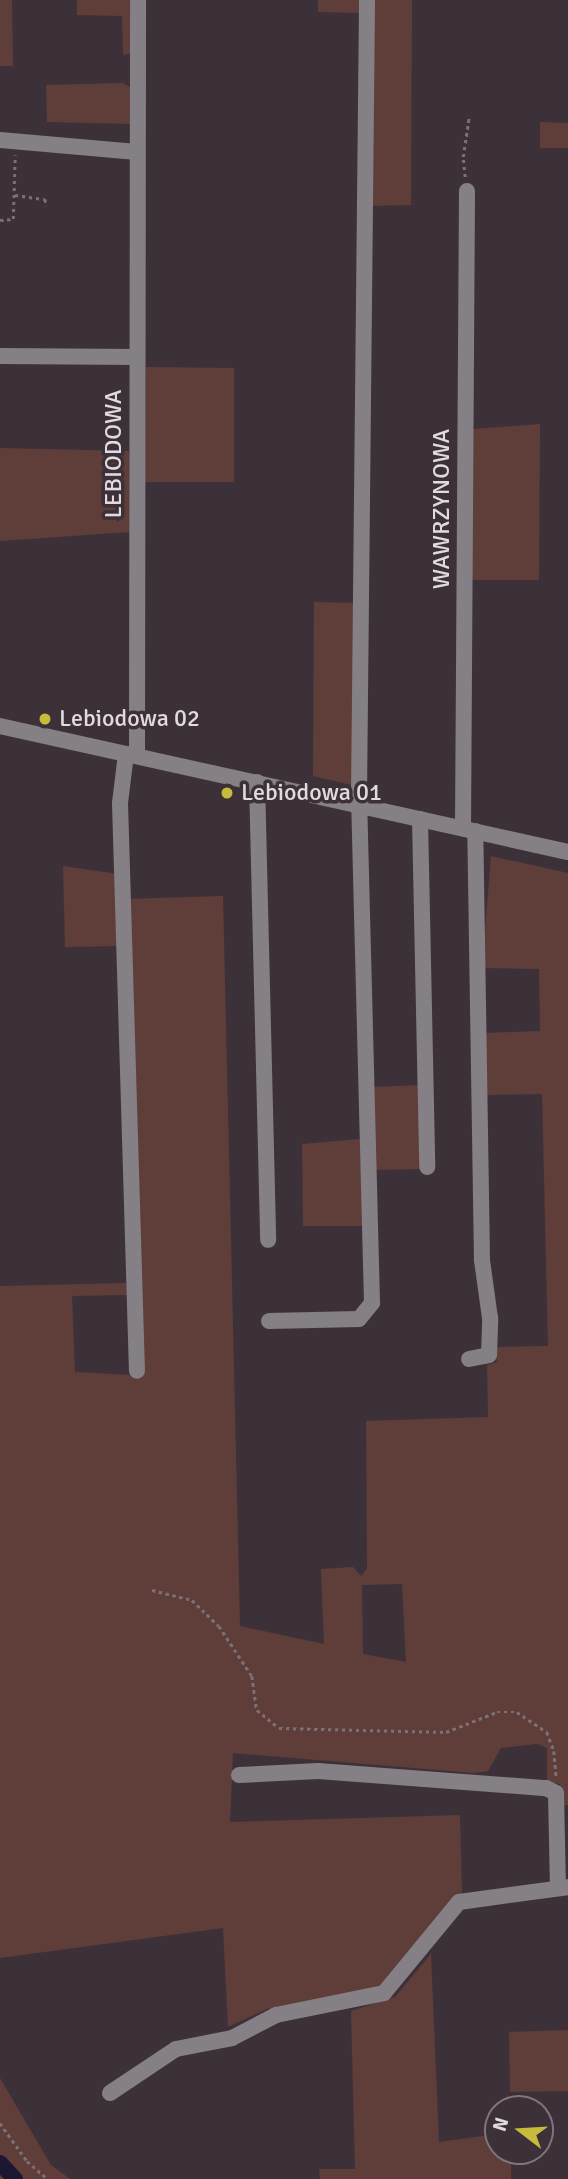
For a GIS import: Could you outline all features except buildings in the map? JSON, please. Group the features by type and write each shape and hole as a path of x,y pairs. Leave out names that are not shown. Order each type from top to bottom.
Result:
{"street":[{"name":"LEBIODOWA","path":"137,1371 120,803 132,755 138,0"},
{"path":"269,1321 359,1319 372,1303 359,805 367,0"},
{"path":"8,141 136,152"},
{"name":"WAWRZYNOWA","path":"467,191 469,830 482,1260 490,1318 489,1355 469,1359"},
{"path":"0,356 137,357"},
{"path":"0,726 568,852"},
{"path":"257,782 268,1240"},
{"path":"420,819 427,1167"},
{"path":"110,2093 176,2049 232,2038 276,2015 384,1993 459,1902 563,1888 556,1793 546,1788 318,1771 239,1775"}],"path":[{"path":"467,191 463,157 469,117"},
{"path":"0,220 13,219 14,195 8,141"},
{"path":"14,195 45,199 47,206"},
{"path":"152,1590 191,1600 219,1626 252,1676 257,1710 279,1728 437,1732 497,1712 517,1712 547,1732 554,1751 556,1793"},
{"path":"0,2123 27,2161 48,2179"}],"shaded area":[{"path":"0,0 12,0 13,66 0,66"},
{"path":"77,0 132,0 132,53 123,55 122,16 77,15"},
{"path":"318,0 360,0 360,13 318,12"},
{"path":"370,0 412,0 411,205 367,206"},
{"path":"123,83 131,88 132,124 47,122 46,85"},
{"path":"540,122 568,123 568,148 540,148"},
{"path":"146,367 234,368 234,482 145,482"},
{"path":"540,424 539,580 471,580 473,429"},
{"path":"0,448 129,451 130,532 0,541"},
{"path":"314,602 358,603 356,786 313,776"},
{"path":"491,856 568,873 568,1805 561,1805 560,1784 547,1782 547,1748 537,1744 501,1748 488,1771 474,1773 233,1753 230,1822 460,1815 462,1893 385,1984 371,1991 267,2009 228,2027 223,1928 0,1958 0,1286 126,1283 127,1295 72,1296 75,1372 131,1375 126,899 223,896 240,1626 324,1644 321,1569 353,1567 361,1576 367,1569 366,1421 488,1417 487,1365 497,1362 495,1347 548,1346 542,1094 485,1095 484,1033 540,1031 539,969 482,968","holes":["402,1584 406,1662 363,1654 362,1585"]},
{"path":"63,866 118,874 120,946 65,947"},
{"path":"421,1085 421,1169 375,1170 372,1087"},
{"path":"360,1139 363,1226 303,1226 302,1144"},
{"path":"431,1954 439,2142 484,2136 484,2165 511,2165 511,2179 320,2179 319,2169 355,2169 351,2011 395,1997"},
{"path":"568,2030 568,2091 510,2092 509,2032"},
{"path":"0,2078 51,2165 70,2179 0,2179"}],"waterway":[{"path":"0,2163 15,2179"}],"place":[{"name":"Lebiodowa 02","path":"45,719"},
{"name":"Lebiodowa 01","path":"227,793"}]}
